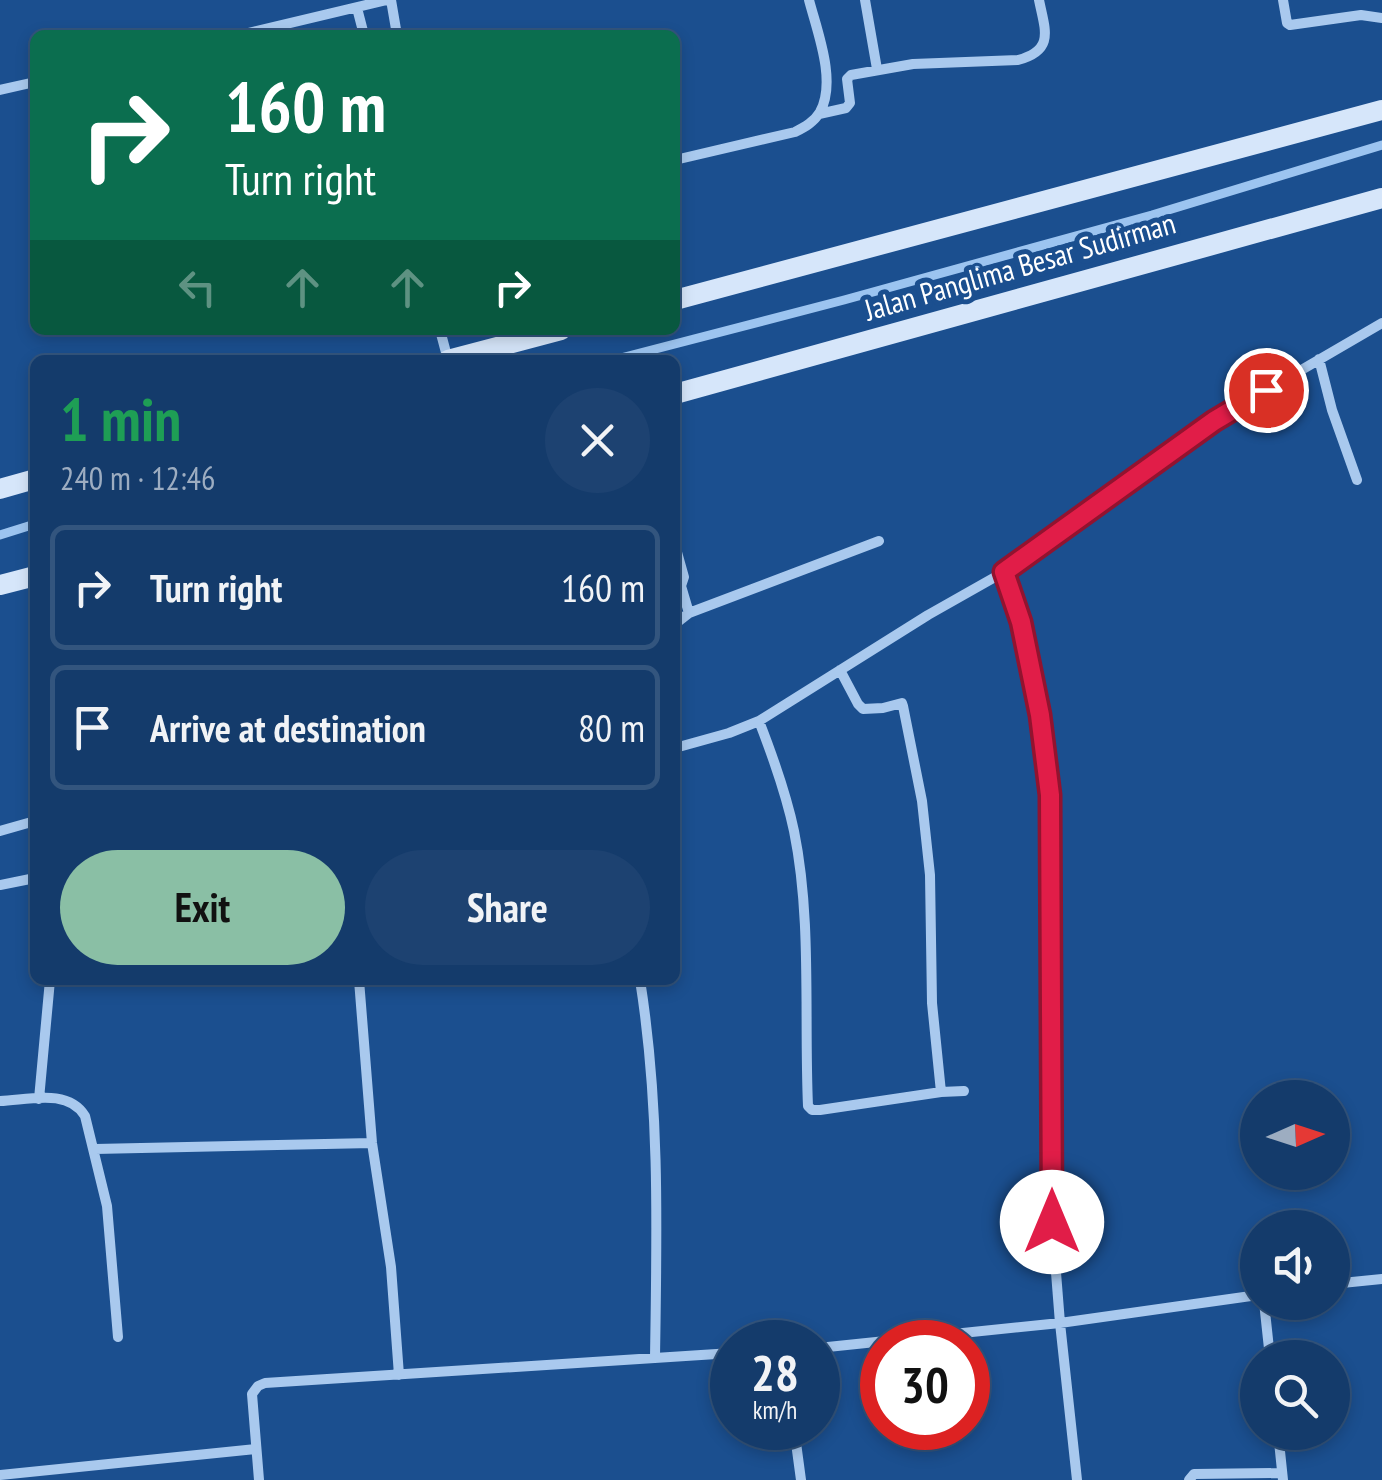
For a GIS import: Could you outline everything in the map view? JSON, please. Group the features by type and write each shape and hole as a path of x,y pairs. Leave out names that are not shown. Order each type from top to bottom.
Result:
{"main road":[{"name":"Jalan Panglima Besar Sudirman","path":"680,299 1382,110"},
{"name":"Jalan Panglima Besar Sudirman","path":"680,393 1382,198"},
{"path":"467,355 542,335"},
{"path":"0,489 30,480"},
{"path":"0,586 30,577"}],"street":[{"path":"262,30 389,0 396,30"},
{"path":"680,159 795,132 819,114 826,98 826,80 808,0"},
{"path":"865,0 877,69"},
{"path":"819,114 846,108 850,103 847,79 851,75 914,64 1018,60 1032,56 1040,51 1045,40 1039,0"},
{"path":"1283,0 1290,25 1362,15 1382,18"},
{"path":"357,8 363,30"},
{"path":"0,90 30,83"},
{"path":"680,747 759,721 1004,572 1214,421 1382,323"},
{"path":"1318,359 1357,480"},
{"path":"680,620 879,541"},
{"path":"680,562 684,577 681,586 689,614"},
{"path":"1004,572 1021,622 1040,715 1050,795 1052,1222 1077,1480"},
{"path":"840,670 863,709 902,703 903,706 922,801 930,874 932,1003 941,1092"},
{"path":"759,721 778,769 794,833 802,911 808,1106 820,1110 964,1091"},
{"path":"0,831 30,822"},
{"path":"0,885 30,879"},
{"path":"40,1099 50,985"},
{"path":"359,985 372,1143 391,1268 399,1375"},
{"path":"641,985 654,1089 655,1357"},
{"path":"0,1101 60,1098 76,1104 85,1116 107,1206 118,1337"},
{"path":"95,1149 372,1143"},
{"path":"1350,1282 1382,1278"},
{"path":"840,1346 1060,1323 1240,1298"},
{"path":"260,1480 252,1394 264,1383 710,1354"},
{"path":"0,1475 23,1476 256,1449"},
{"path":"797,1450 801,1480"},
{"path":"1189,1480 1194,1474 1283,1476 1280,1450"}],"waterway":[{"path":"632,355 1152,215 1382,145"},
{"path":"0,535 30,526"}],"route":[{"path":"1052,1222 1050,795 1040,715 1021,622 1004,572 1214,421 1266,390"}]}
